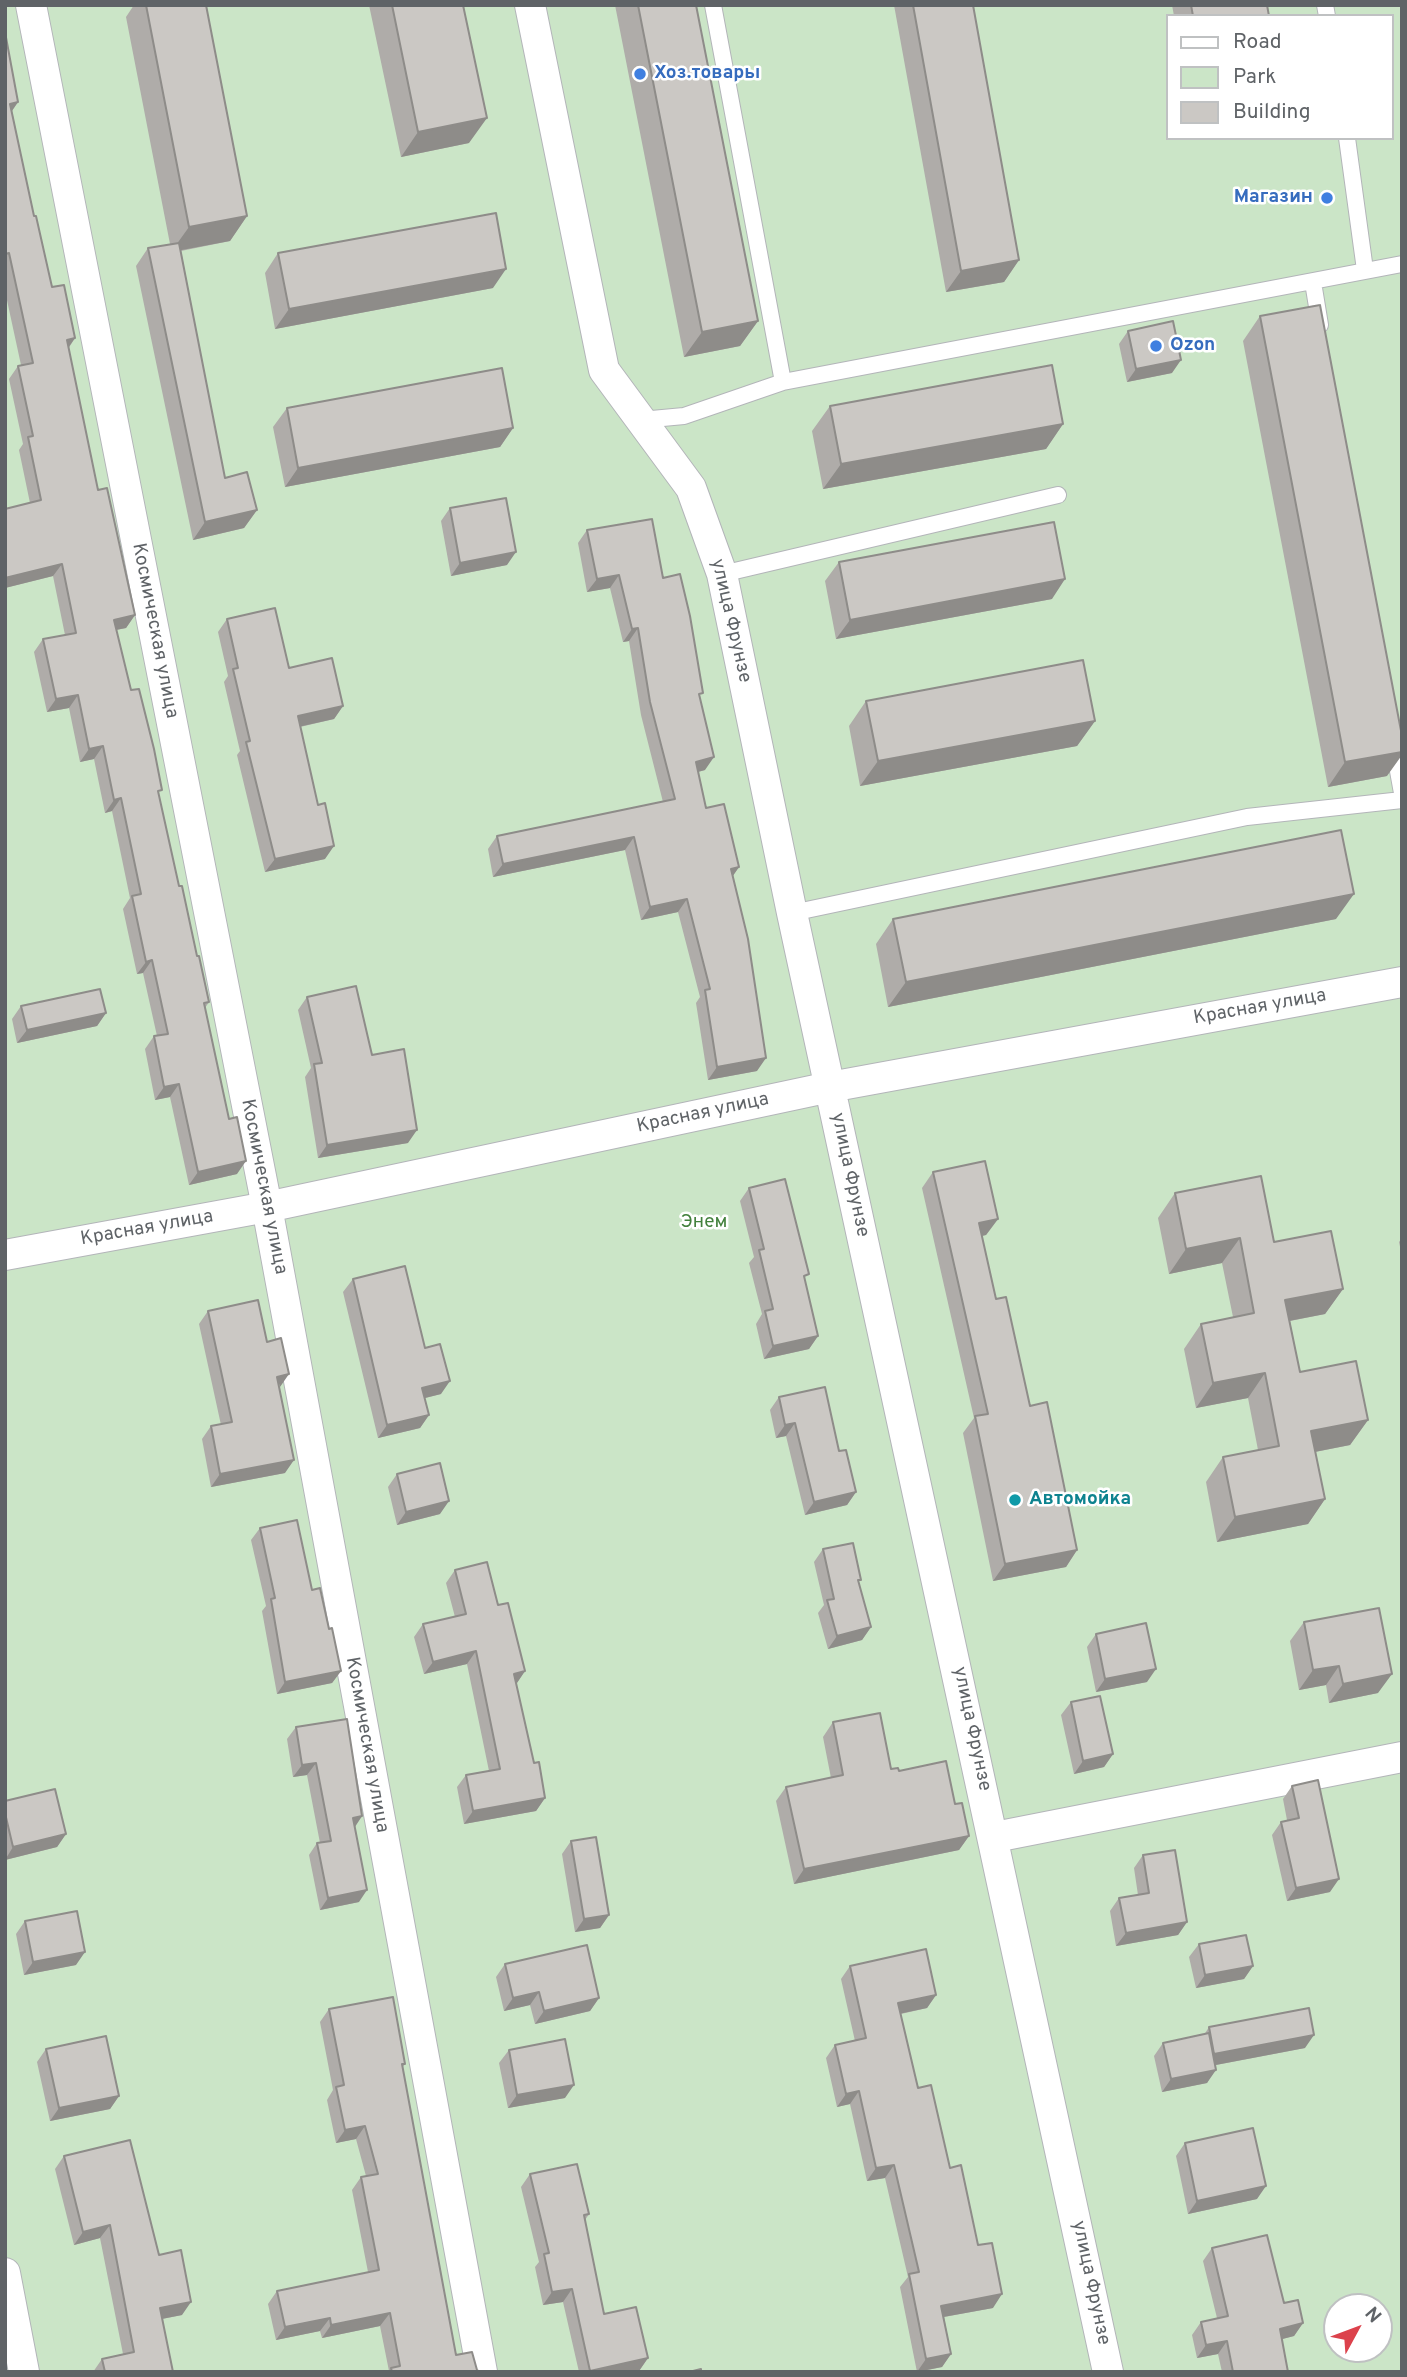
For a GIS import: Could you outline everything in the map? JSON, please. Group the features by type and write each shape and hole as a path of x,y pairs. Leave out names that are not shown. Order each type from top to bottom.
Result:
{"street":[{"name":"Космическая улица","path":"31,5 267,1208 482,2372"},
{"name":"улица Фрунзе","path":"530,5 604,370 691,488 722,574 792,913 995,1837 1108,2372"},
{"name":"Красная улица","path":"5,1255 267,1208 830,1087 1402,982"},
{"path":"995,1837 1402,1757"},
{"path":"5,2273 24,2372"}],"lane":[{"path":"713,5 783,382"},
{"path":"1347,140 1365,270"},
{"path":"641,420 684,416 783,382 1402,264"},
{"path":"1313,282 1322,336"},
{"path":"722,574 1058,495"},
{"path":"1390,726 1402,793"},
{"path":"792,913 1247,817 1402,800"}],"green space":[{"name":"Энем","path":"5,5 1402,5 1402,2372 5,2372"}],"building":[{"path":"146,5 206,5 247,216 189,227"},
{"path":"392,5 463,5 487,118 418,132"},
{"path":"638,5 696,5 758,321 702,332"},
{"path":"913,5 973,5 1019,260 961,271"},
{"path":"1191,5 1267,5 1269,14 1193,14"},
{"path":"5,32 18,102 10,104 34,216 52,287 64,285 75,338 67,340 98,490 107,488 135,615 114,620 131,690 139,689 154,749 162,790 158,791 209,1002 204,1003 229,1119 237,1117 246,1161 198,1172 179,1084 164,1087 154,1036 168,1034 152,960 146,962 132,896 141,894 121,798 114,800 103,746 89,749 78,695 56,699 43,639 76,633 62,564 5,578 5,509 41,500 28,437 33,436 18,366 33,363 9,253 5,254"},
{"path":"496,213 506,269 289,309 278,253"},
{"path":"179,243 225,478 247,472 257,510 205,522 148,248"},
{"path":"1320,305 1402,736 1402,752 1345,762 1260,316"},
{"path":"1173,321 1181,360 1136,369 1128,331"},
{"path":"1052,365 1063,424 841,464 830,406"},
{"path":"502,368 513,428 298,468 287,408"},
{"path":"506,498 516,552 460,563 450,508"},
{"path":"652,519 663,578 680,574 690,616 703,693 699,694 714,757 696,762 706,808 724,804 739,867 731,869 748,939 766,1058 717,1067 705,990 710,989 687,899 650,907 634,837 503,864 497,836 675,799 650,702 638,628 632,629 619,575 597,579 587,530"},
{"path":"1054,522 1065,579 850,620 839,562"},
{"path":"275,608 289,668 332,658 343,706 298,716 318,805 325,803 334,846 275,859 246,742 250,741 233,669 238,668 227,619"},
{"path":"1083,660 1095,721 878,761 866,701"},
{"path":"1341,830 1354,894 906,982 893,919"},
{"path":"356,986 372,1055 404,1049 417,1130 327,1145 314,1064 322,1063 307,997"},
{"path":"100,989 106,1013 27,1030 21,1006"},
{"path":"985,1161 998,1219 979,1223 996,1299 1006,1297 1030,1406 1047,1402 1077,1550 1005,1564 975,1416 988,1414 933,1172"},
{"path":"1261,1176 1274,1242 1331,1231 1343,1289 1285,1300 1300,1372 1356,1361 1368,1420 1311,1431 1325,1499 1235,1517 1223,1457 1279,1446 1265,1373 1213,1383 1201,1324 1254,1313 1240,1238 1186,1249 1175,1193"},
{"path":"785,1179 809,1274 804,1276 818,1336 773,1346 765,1311 773,1309 759,1250 764,1249 749,1188"},
{"path":"405,1266 425,1348 440,1344 450,1381 422,1388 429,1415 387,1425 353,1279"},
{"path":"258,1300 267,1342 281,1338 289,1374 277,1377 294,1460 220,1474 211,1426 232,1422 208,1311"},
{"path":"825,1387 839,1451 846,1450 856,1492 814,1502 795,1423 785,1425 779,1397"},
{"path":"440,1463 449,1501 406,1512 397,1474"},
{"path":"297,1520 312,1590 320,1588 341,1671 285,1682 271,1599 275,1598 260,1528"},
{"path":"853,1543 861,1580 858,1580 871,1627 837,1636 827,1600 834,1599 823,1549"},
{"path":"487,1562 498,1605 508,1603 525,1671 514,1674 534,1763 539,1762 545,1798 473,1811 466,1775 500,1769 476,1651 433,1662 423,1624 466,1614 455,1570"},
{"path":"1379,1608 1392,1674 1343,1684 1339,1666 1313,1670 1304,1622"},
{"path":"1146,1623 1156,1669 1105,1679 1096,1634"},
{"path":"1100,1696 1113,1754 1083,1761 1071,1702"},
{"path":"880,1713 891,1769 898,1768 899,1771 946,1761 955,1804 962,1803 969,1836 804,1869 786,1787 843,1775 833,1722"},
{"path":"347,1719 362,1816 353,1818 367,1890 328,1898 317,1843 331,1841 316,1763 302,1765 296,1727"},
{"path":"1318,1780 1339,1879 1296,1888 1281,1822 1299,1818 1292,1786"},
{"path":"55,1789 66,1834 13,1847 5,1801"},
{"path":"596,1837 609,1915 584,1919 571,1841"},
{"path":"1175,1850 1187,1922 1126,1933 1119,1898 1149,1893 1143,1855"},
{"path":"77,1911 85,1952 33,1962 25,1921"},
{"path":"1246,1935 1253,1966 1205,1975 1199,1944"},
{"path":"587,1945 599,1998 544,2011 539,1992 513,1998 505,1964"},
{"path":"926,1949 936,1995 898,2003 918,2088 931,2085 950,2168 961,2165 978,2245 992,2243 1002,2294 941,2306 951,2354 926,2359 909,2274 919,2272 894,2165 876,2168 859,2091 846,2094 835,2045 866,2038 850,1966"},
{"path":"393,1997 405,2064 402,2064 456,2355 472,2352 480,2372 392,2372 391,2368 400,2366 390,2313 331,2325 330,2318 285,2327 277,2291 379,2270 361,2177 378,2174 365,2126 345,2130 336,2087 344,2085 329,2009"},
{"path":"1309,2008 1314,2035 1214,2054 1209,2027"},
{"path":"1209,2033 1216,2070 1171,2079 1163,2043"},
{"path":"106,2036 119,2096 59,2108 46,2049"},
{"path":"565,2039 574,2085 517,2095 509,2050"},
{"path":"1253,2128 1266,2186 1197,2201 1185,2143"},
{"path":"130,2140 159,2255 181,2250 191,2302 160,2308 173,2372 105,2372 102,2359 134,2352 110,2225 83,2232 64,2156"},
{"path":"577,2164 589,2214 584,2215 604,2314 636,2307 648,2358 590,2371 572,2289 552,2292 544,2254 549,2253 530,2174"},
{"path":"1267,2235 1284,2303 1298,2300 1303,2323 1280,2329 1288,2372 1233,2372 1227,2341 1206,2345 1201,2322 1228,2316 1212,2248"}],"place":[{"name":"Хоз.товары","path":"640,74"},
{"name":"Магазин","path":"1327,198"},
{"name":"Ozon","path":"1156,346"},
{"name":"Автомойка","path":"1015,1500"}]}
